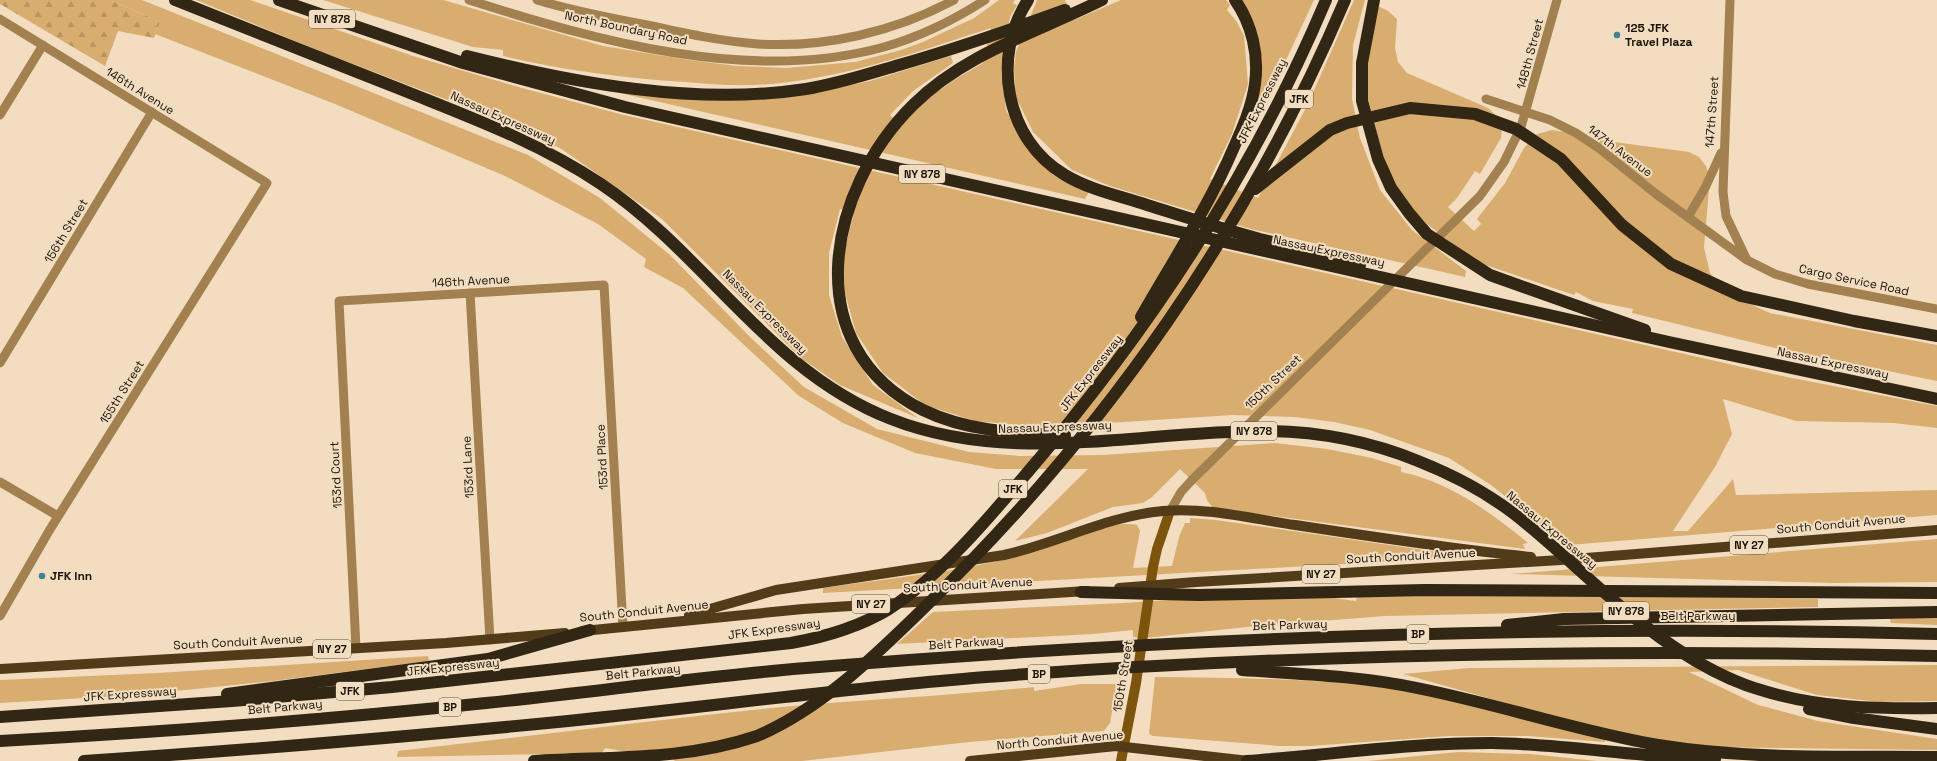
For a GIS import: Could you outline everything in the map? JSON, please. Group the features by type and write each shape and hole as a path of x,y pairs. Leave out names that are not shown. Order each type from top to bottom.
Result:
{"highway":[{"name":"Nassau Expressway","path":"175,0 496,128 565,161 612,191 650,221 681,249 769,339 800,367 835,391 872,411 932,432 994,443 1055,443 1266,431 1308,433 1349,440 1399,454 1447,473 1493,499 1525,522 1622,608 1654,633 1706,666 1740,682 1760,690 1819,703 1853,707 1937,708"},
{"name":"Nassau Expressway","path":"279,0 484,69 625,107 1464,296 1914,395 1937,398"},
{"path":"1028,0 1017,21 1008,50 1007,74 1010,98 1018,121 1030,143 1046,161 1064,175 1086,186 1186,217 1261,239 1326,255 1464,296"},
{"path":"1093,0 959,68 932,87 897,121 880,144 862,175 843,225 839,246 837,276 840,305 846,325 866,363 883,382 903,398 924,410 949,420 1000,431 1141,438"},
{"path":"384,36 486,61 588,82 669,91 727,94 772,93 821,86 887,69 1102,0"},
{"path":"1106,377 1218,183 1247,117 1255,84 1256,62 1248,25 1235,0"},
{"name":"JFK Expressway","path":"0,717 141,708 392,687 791,643 831,634 869,619 904,598 950,557 1007,497 1106,377 1156,309 1230,190 1287,85 1326,0"},
{"name":"JFK","path":"737,743 775,727 794,717 841,682 909,623 997,534 1053,472 1130,375 1201,272 1248,195 1304,89 1345,0"},
{"path":"1374,0 1367,26 1362,63 1362,101 1378,159 1391,188 1427,234 1490,275 1690,346"},
{"path":"1248,195 1274,172 1330,130 1346,122 1410,108 1475,114 1516,129 1561,159 1622,225 1671,264 1741,296 1937,336"},
{"path":"1081,592 1199,595 1425,590 1937,593"},
{"path":"1413,634 1564,619 1937,612"},
{"path":"141,708 269,688 488,659 590,630"},
{"name":"Belt Parkway","path":"0,741 192,729 404,711 760,673 893,662 1178,644 1413,634 1652,630 1937,634"},
{"name":"BP","path":"84,761 486,729 952,680 1177,666 1529,654 1739,653 1937,656"},
{"path":"1177,666 1314,675 1388,683 1452,695 1642,742 1711,751 1788,756"},
{"path":"1760,690 1798,705 1834,714 1937,729"},
{"path":"534,761 656,759 696,754 737,743"},
{"path":"698,761 737,743"},
{"path":"1248,761 1480,743 1530,745 1685,758 1788,756 1937,757"}],"main road":[{"path":"662,622 776,590 1004,555 1024,550 1115,519 1170,511 1216,514 1448,548 1561,560"},
{"name":"150th Street","path":"1121,761 1136,683 1153,567 1157,549 1170,511"},
{"name":"South Conduit Avenue","path":"0,668 490,640 803,609 1081,592 1196,582 1561,560 1937,530"},
{"name":"North Conduit Avenue","path":"970,761 1107,747 1124,747 1248,761"}],"street":[{"name":"North Boundary Road","path":"469,0 558,26 648,48 724,58 779,61 832,57 884,47 943,23 985,0"},
{"name":"North Boundary Road","path":"537,0 584,12 693,35 740,42 776,44 817,42 874,32 918,17 954,0"},
{"name":"148th Street","path":"1526,114 1557,0"},
{"name":"147th Street","path":"1688,217 1706,186 1723,148 1730,0"},
{"name":"146th Avenue","path":"0,19 267,182"},
{"path":"0,115 43,45"},
{"name":"147th Avenue","path":"1486,99 1526,114 1550,120 1576,133 1600,149 1688,217"},
{"name":"156th Street","path":"0,363 152,112"},
{"name":"150th Street","path":"1170,511 1181,492 1192,480 1468,210 1488,186 1504,162 1526,114"},
{"path":"1723,148 1723,192 1726,216 1747,260"},
{"name":"155th Street","path":"0,616 58,516 267,182"},
{"name":"Cargo Service Road","path":"1688,217 1747,260 1775,274 1808,284 1937,309"},
{"name":"146th Avenue","path":"339,301 604,285"},
{"name":"153rd Place","path":"604,285 623,627"},
{"name":"153rd Lane","path":"470,293 490,640"},
{"name":"153rd Court","path":"339,301 356,648"},
{"path":"0,482 58,516"}],"green space":[{"path":"0,0 111,0 160,22 154,38 118,31 105,66 0,4"},
{"path":"111,0 142,0 528,155 600,198 670,255 751,338 804,387 877,429 969,452 1020,456 1103,455 1275,443 1327,449 1372,458 1401,467 1401,472 1418,476 1452,490 1484,509 1528,543 1523,544 1525,549 1213,508 1207,500 1205,493 1180,469 1152,497 1143,503 1113,507 1047,533 1015,541 1088,469 996,469 915,453 843,423 799,396 683,288 644,267 646,259 598,224 505,176 335,104 155,34 160,22"},
{"path":"196,0 250,0 413,56 522,88 620,114 1787,377 1937,406 1937,428 1894,423 1796,421 1723,399 1732,434 1715,467 1673,531 1688,531 1733,479 1736,495 1937,490 1937,515 1569,545 1568,540 1560,540 1491,485 1449,458 1370,430 1334,422 1295,417 1233,415 1045,427 975,421 925,405 883,373 856,333 845,293 843,256 854,212 840,209 829,253 829,295 842,337 873,385 918,418 840,385 801,358 662,219 560,148 479,112 322,52"},
{"path":"323,0 443,0 603,46 737,66 786,68 855,62 901,50 923,42 974,18 999,0 1015,0 1013,3 1017,5 1010,17 1001,72 1006,110 1026,146 1053,175 1089,192 1085,199 620,93 679,97 805,94 870,81 951,56 953,63 913,91 890,115 901,126 925,100 983,63 991,28 888,61 835,74 781,83 721,85 616,76 526,61 503,56 503,50 473,47"},
{"path":"1037,0 1065,0 1074,20 1121,0 1226,0 1230,5 1227,10 1237,22 1244,36 1248,84 1232,134 1210,179 1258,198 1307,106 1354,0 1365,0 1353,45 1352,99 1360,138 1380,190 1412,230 1466,271 1465,277 1251,229 1110,186 1072,170 1033,132 1016,97 1014,68 1016,52"},
{"path":"1240,0 1314,0 1280,73 1253,121 1261,71"},
{"path":"1378,6 1388,11 1397,19 1395,48 1398,62 1407,73 1488,108 1498,117 1502,127 1501,138 1480,174 1475,171 1457,198 1448,207 1474,231 1481,224 1477,219 1505,183 1524,148 1537,134 1552,130 1614,142 1689,152 1699,157 1706,166 1710,178 1704,247 1710,273 1728,294 1770,313 1937,345 1937,381 1775,348 1632,313 1633,309 1593,301 1576,292 1574,295 1483,264 1460,250 1427,224 1399,194 1381,158 1364,89 1366,49"},
{"path":"1190,518 1216,520 1452,554 1452,558 823,593 823,588 944,571 1003,560 1062,543 1108,526 1128,524 1137,525 1140,531 1133,568 1172,566 1179,537 1185,523 1190,523"},
{"path":"1937,539 1937,582 1832,583 1511,574"},
{"path":"1357,595 1710,596 1818,599 1818,607 1385,616 1256,626 1145,638 1133,637 1133,630 1093,634 897,644 933,612 1200,598 1318,596 1356,601"},
{"path":"1937,617 1937,625 1891,623 1890,619"},
{"path":"428,656 429,661 273,681 137,695 0,703 0,680 157,673"},
{"path":"1937,665 1937,701 1879,702 1817,695 1738,670 1689,672 1758,705 1818,721 1937,739 1937,750 1699,747 1626,737 1403,674 1469,668"},
{"path":"1155,677 1253,678 1318,681 1383,687 1463,702 1605,740 1605,742 1528,736 1449,736 1310,746 1280,746 1153,736 1149,734"},
{"path":"1081,684 1117,684 1110,723 1104,731 969,742 802,761 675,761 662,750 628,752 605,748 602,753 397,757 398,751 771,708 1034,687 1034,691"},
{"path":"1458,752 1530,754 1597,761 1368,761"}],"place":[{"name":"125 JFK Travel Plaza","path":"1617,35"},
{"name":"JFK Inn","path":"42,576"}]}
